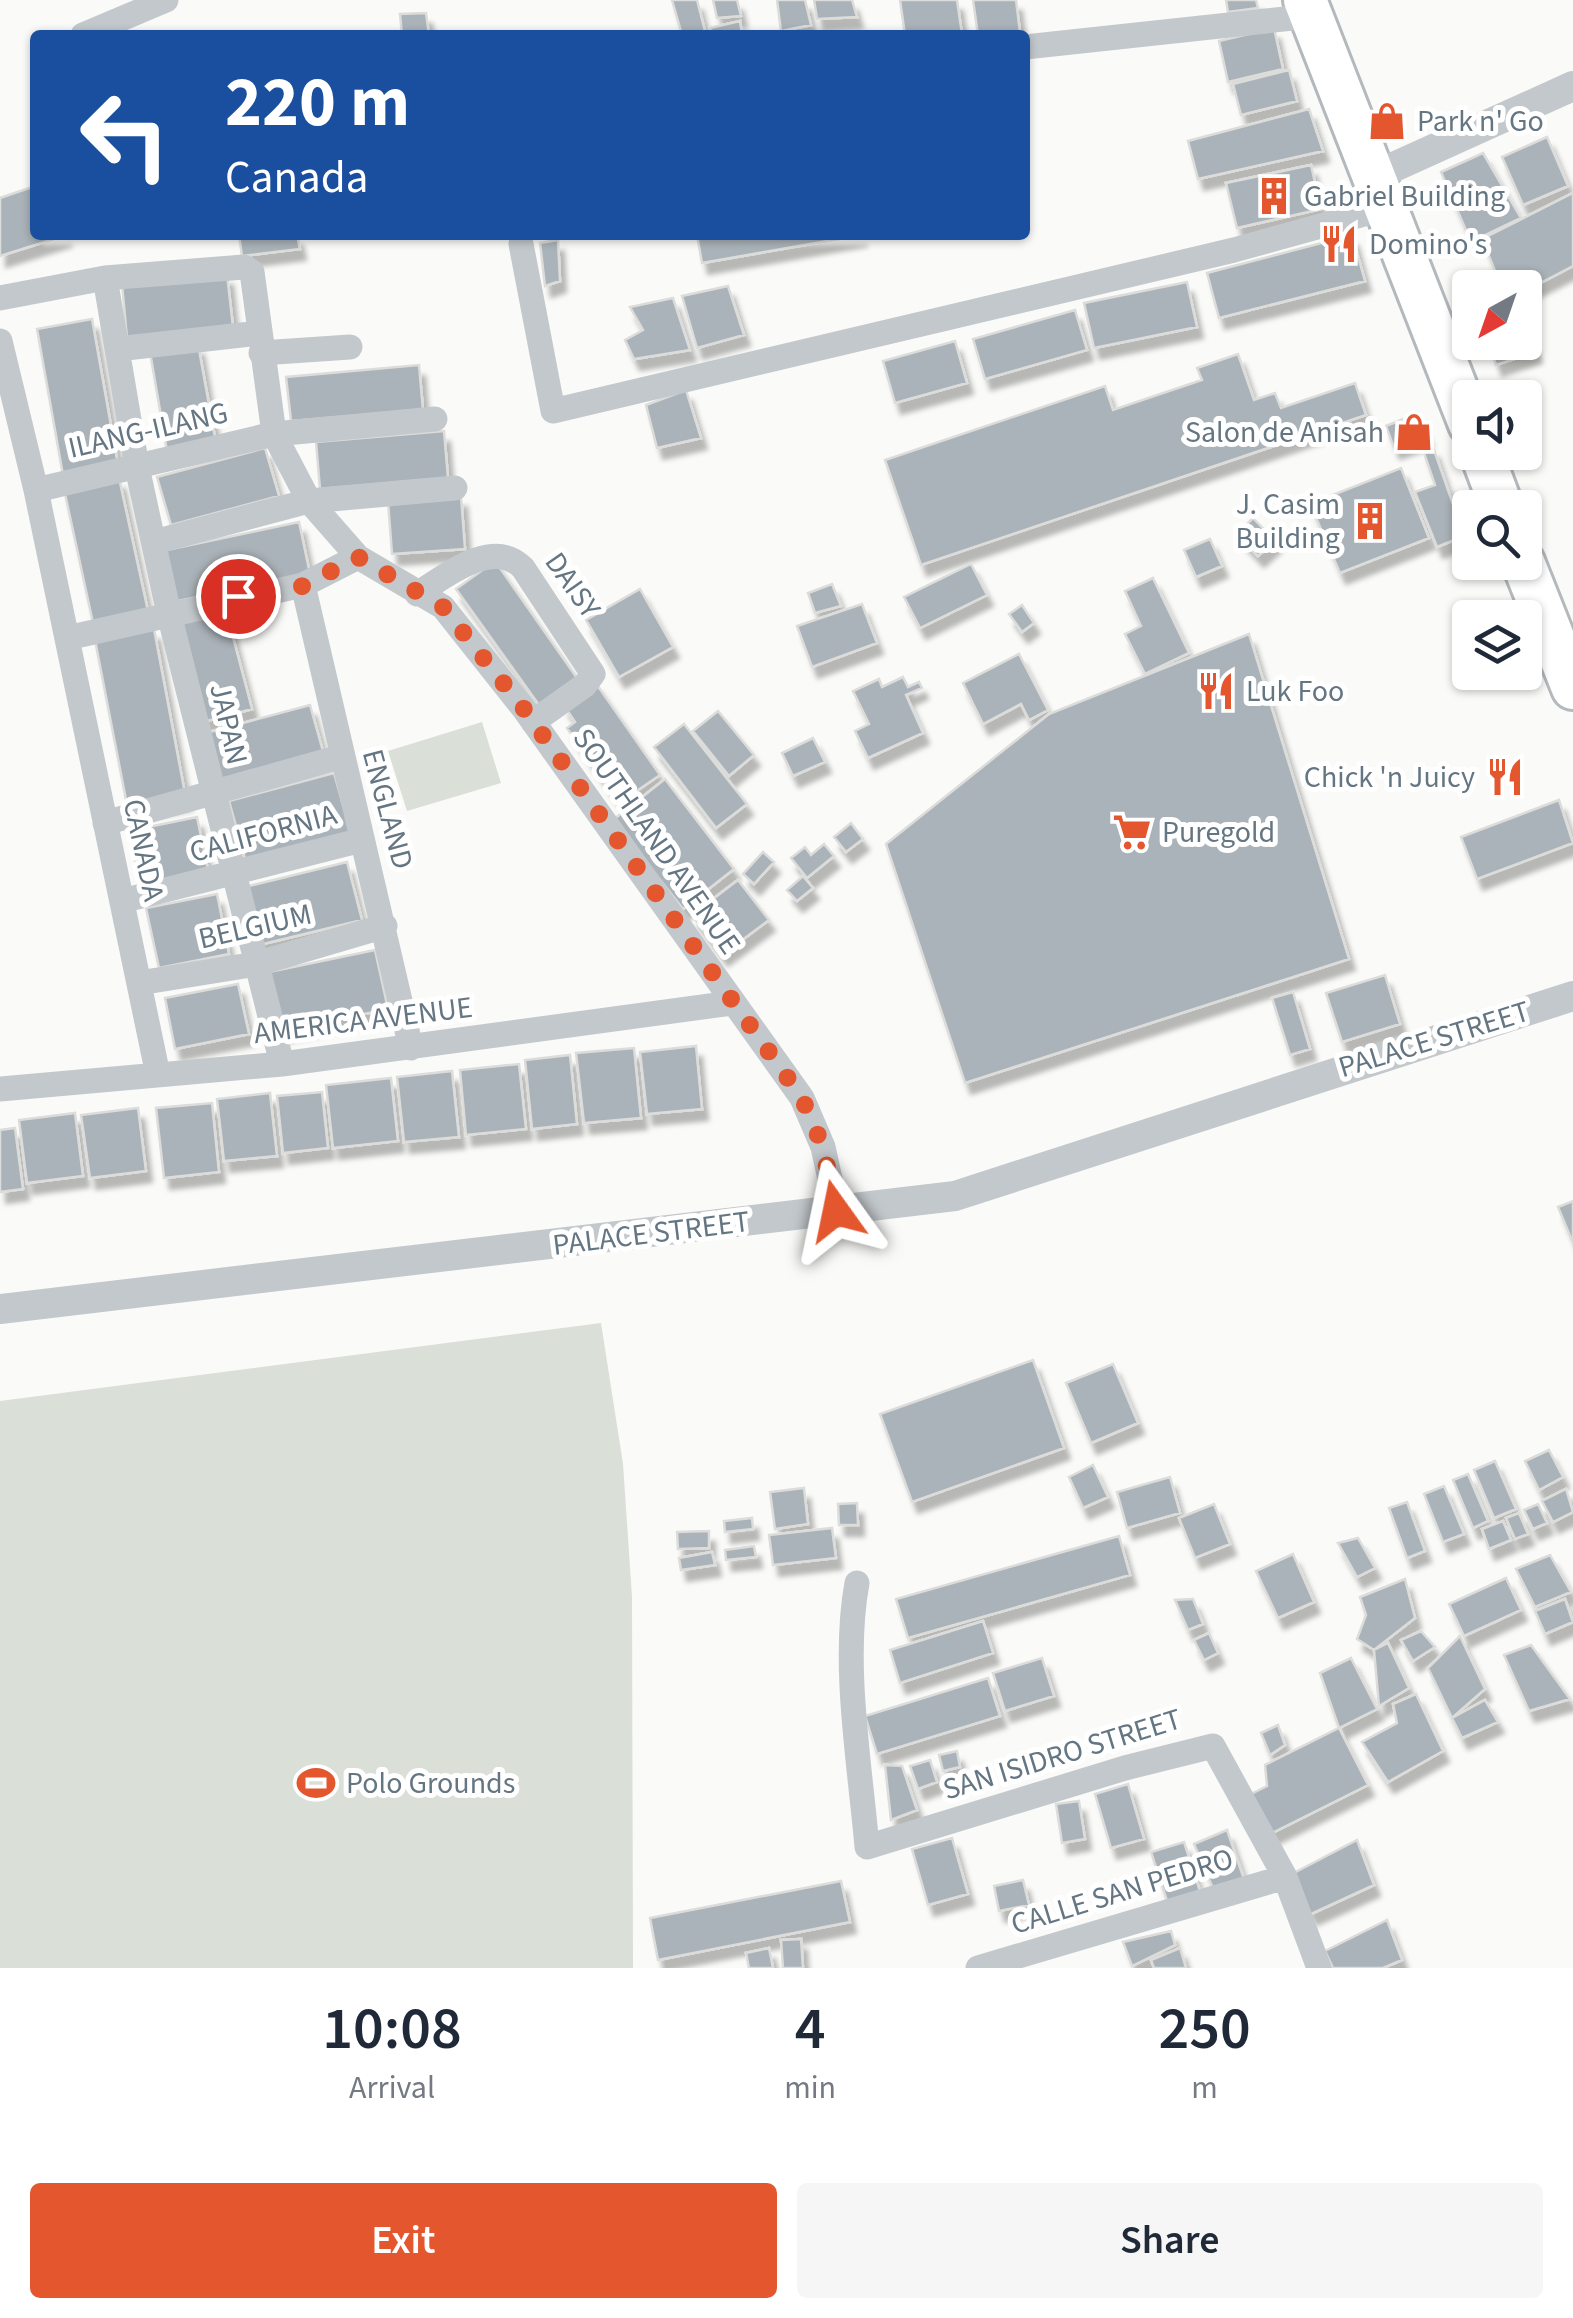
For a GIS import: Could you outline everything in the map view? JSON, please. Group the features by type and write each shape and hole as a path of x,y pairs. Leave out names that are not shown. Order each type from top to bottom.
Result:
{"highway":[{"path":"1309,8 1453,380"},
{"path":"1531,580 1573,688"}],"street":[{"path":"96,30 166,0"},
{"path":"1030,45 1309,8"},
{"path":"521,244 553,411 1234,250 1380,192 1573,86"},
{"name":"SOUTHLAND AVENUE","path":"105,278 248,269 256,282 260,343 274,434 309,501 358,557 443,607 533,722 802,1098 823,1147 836,1211"},
{"path":"0,298 105,278"},
{"name":"JAPAN","path":"105,278 137,467 169,614 282,1064"},
{"name":"CANADA","path":"0,341 68,638 158,1075"},
{"path":"117,348 260,343 350,347"},
{"name":"ILANG-ILANG","path":"36,490 274,434 435,420"},
{"path":"154,542 309,501 454,488"},
{"name":"DAISY","path":"417,594 494,554 513,557 523,568 593,674 585,685 533,722"},
{"path":"68,638 303,586 358,557"},
{"name":"ENGLAND","path":"303,586 411,1048"},
{"path":"105,823 340,757"},
{"name":"CALIFORNIA","path":"122,901 362,840"},
{"name":"BELGIUM","path":"138,982 256,964 385,926"},
{"name":"PALACE STREET","path":"0,1309 836,1211 972,1191 1573,996"},
{"name":"AMERICA AVENUE","path":"0,1089 282,1064 732,1003"},
{"name":"SAN ISIDRO STREET","path":"857,1583 852,1608 855,1693 867,1848 1205,1745 1218,1752 1285,1877 1320,1968"},
{"name":"CALLE SAN PEDRO","path":"978,1968 1285,1877"}],"shaded area":[{"path":"482,722 501,783 407,811 388,751"},
{"name":"Polo Grounds","path":"601,1323 623,1464 632,1597 633,1968 0,1968 0,1401"}],"building":[{"path":"672,0 697,0 705,30 681,30"},
{"path":"713,0 737,0 741,16 717,18"},
{"path":"777,0 805,0 811,25 781,30"},
{"path":"814,0 852,0 857,17 817,19"},
{"path":"900,0 957,0 961,30 904,30"},
{"path":"973,0 1016,0 1020,30 977,30"},
{"path":"1226,0 1256,0 1258,8 1228,12"},
{"path":"426,13 428,30 402,30 400,14"},
{"path":"740,21 741,30 711,30"},
{"path":"1274,28 1283,69 1228,82 1219,41"},
{"path":"1289,70 1297,101 1241,115 1233,84"},
{"path":"1309,109 1323,151 1198,179 1188,141"},
{"path":"1547,137 1568,186 1523,205 1502,157"},
{"path":"1483,153 1521,218 1471,242 1441,172"},
{"name":"Gabriel Building","path":"1311,165 1321,209 1237,228 1226,183"},
{"path":"30,188 30,240 51,240 0,256 0,198"},
{"path":"1573,193 1573,266 1542,282 1542,270 1495,270 1482,239"},
{"path":"1352,235 1365,281 1219,318 1207,273"},
{"path":"240,240 298,240 300,249 242,256"},
{"path":"558,240 560,281 545,286 540,243"},
{"path":"698,240 833,240 702,263"},
{"path":"227,274 233,327 127,338 122,284"},
{"path":"1187,282 1197,327 1094,348 1084,303"},
{"path":"728,286 744,335 697,348 682,296"},
{"path":"673,298 690,350 634,359 625,340 643,330 630,307"},
{"path":"1075,310 1087,350 985,379 973,339"},
{"path":"92,319 118,465 63,475 37,329"},
{"path":"955,341 967,383 895,403 883,361"},
{"path":"198,344 216,443 167,451 150,352"},
{"path":"1238,354 1254,400 1275,393 1281,408 1355,383 1366,415 921,565 885,460 1105,386 1113,410 1202,380 1197,368"},
{"path":"419,365 423,410 291,421 286,377"},
{"path":"686,390 701,438 657,448 646,405"},
{"path":"1418,413 1427,437 1394,448 1386,426"},
{"path":"444,431 448,478 320,489 316,442"},
{"path":"1433,447 1452,502 1452,541 1437,547 1415,492 1435,485 1423,450"},
{"path":"265,448 279,496 171,525 157,477"},
{"name":"J. Casim Building","path":"1401,468 1429,538 1340,573 1310,504"},
{"path":"119,478 148,611 93,623 64,489"},
{"path":"461,496 465,549 392,554 388,501"},
{"path":"1253,518 1275,541 1258,556 1237,534"},
{"path":"299,522 310,574 173,602 162,551"},
{"path":"1210,539 1222,566 1196,577 1184,550"},
{"path":"495,561 577,678 539,705 456,589"},
{"path":"971,564 987,595 920,628 904,597"},
{"path":"1153,578 1189,653 1145,674 1125,634 1141,626 1125,591"},
{"path":"832,584 841,606 815,613 808,593"},
{"path":"640,589 673,647 619,677 586,620"},
{"path":"224,603 252,709 203,722 175,616"},
{"path":"862,604 877,643 812,667 797,626"},
{"path":"1022,605 1034,623 1022,632 1009,614"},
{"path":"154,629 186,799 128,810 95,640"},
{"name":"Puregold","path":"1249,634 1349,959 965,1083 886,844 1049,714"},
{"path":"1019,654 1048,710 1029,720 1021,704 983,724 963,683"},
{"path":"903,677 908,687 919,682 922,688 906,695 923,733 868,758 855,731 869,724 853,691 879,679 882,687"},
{"path":"595,682 660,775 619,803 567,728 575,722 563,704"},
{"path":"310,705 324,755 216,784 202,734"},
{"path":"718,711 754,755 729,776 693,731"},
{"path":"684,724 747,804 716,828 654,747"},
{"path":"813,738 825,762 793,776 782,753"},
{"path":"334,773 351,834 246,862 229,801"},
{"path":"665,779 734,869 683,909 613,820"},
{"path":"1559,800 1573,843 1477,879 1461,837"},
{"path":"197,817 209,875 141,889 129,831"},
{"path":"851,823 863,839 846,852 834,837"},
{"path":"824,844 834,856 807,878 791,858 805,847 811,855"},
{"path":"763,852 774,862 754,884 743,874"},
{"path":"347,862 362,920 255,946 241,888"},
{"path":"803,876 813,888 797,901 787,890"},
{"path":"738,880 769,920 722,955 692,915"},
{"path":"217,894 229,954 159,968 146,908"},
{"path":"375,950 388,1009 281,1031 269,972"},
{"path":"1385,975 1400,1024 1342,1042 1326,993"},
{"path":"238,984 249,1034 175,1049 165,998"},
{"path":"1293,992 1310,1049 1290,1055 1272,998"},
{"path":"696,1046 702,1109 647,1114 640,1052"},
{"path":"634,1048 641,1118 584,1123 576,1053"},
{"path":"570,1055 577,1124 532,1129 525,1060"},
{"path":"519,1064 526,1129 466,1135 460,1070"},
{"path":"452,1071 459,1137 404,1142 397,1077"},
{"path":"391,1078 398,1141 333,1148 326,1085"},
{"path":"322,1092 328,1148 283,1153 277,1096"},
{"path":"270,1093 277,1156 224,1161 217,1099"},
{"path":"212,1103 219,1172 164,1178 156,1108"},
{"path":"138,1108 146,1171 90,1178 81,1115"},
{"path":"75,1113 83,1176 27,1183 19,1120"},
{"path":"15,1128 23,1189 0,1192 0,1130"},
{"path":"1573,1201 1573,1243 1558,1207"},
{"path":"1033,1360 1064,1448 912,1502 880,1414"},
{"path":"1113,1364 1138,1423 1091,1443 1066,1383"},
{"path":"1549,1450 1563,1477 1539,1490 1525,1461"},
{"path":"1495,1461 1516,1509 1494,1518 1474,1470"},
{"path":"1093,1465 1108,1497 1083,1508 1069,1477"},
{"path":"1468,1474 1488,1521 1473,1528 1453,1480"},
{"path":"1170,1477 1180,1513 1127,1528 1117,1492"},
{"path":"1444,1486 1464,1534 1443,1542 1424,1494"},
{"path":"804,1488 808,1524 775,1529 770,1492"},
{"path":"1566,1489 1573,1512 1553,1522 1542,1501"},
{"path":"1407,1502 1425,1551 1407,1558 1389,1508"},
{"path":"857,1503 858,1525 839,1525 838,1504"},
{"path":"1214,1504 1230,1544 1195,1558 1179,1518"},
{"path":"1538,1504 1547,1523 1533,1529 1524,1510"},
{"path":"1519,1513 1528,1534 1515,1539 1506,1518"},
{"path":"752,1518 753,1529 725,1532 724,1521"},
{"path":"1503,1521 1511,1540 1489,1549 1482,1529"},
{"path":"832,1528 836,1558 773,1565 769,1535"},
{"path":"709,1531 709,1548 678,1549 677,1532"},
{"path":"1119,1536 1130,1575 908,1638 896,1599"},
{"path":"1358,1538 1375,1568 1357,1577 1338,1543"},
{"path":"754,1546 756,1557 726,1560 725,1550"},
{"path":"712,1552 715,1565 681,1570 679,1558"},
{"path":"1293,1554 1314,1602 1278,1618 1256,1571"},
{"path":"1550,1555 1571,1592 1535,1607 1516,1569"},
{"path":"1506,1578 1521,1610 1464,1636 1449,1604"},
{"path":"1405,1579 1415,1618 1374,1650 1357,1639 1366,1615 1360,1597"},
{"path":"1193,1599 1203,1624 1188,1630 1175,1600"},
{"path":"1565,1599 1573,1622 1545,1634 1535,1611"},
{"path":"983,1621 993,1653 900,1683 890,1650"},
{"path":"1421,1631 1435,1647 1413,1661 1401,1640"},
{"path":"1209,1633 1218,1653 1204,1660 1194,1640"},
{"path":"1460,1636 1485,1689 1452,1718 1428,1668"},
{"path":"1388,1643 1409,1688 1379,1706 1374,1650"},
{"path":"1531,1645 1570,1699 1529,1711 1504,1655"},
{"path":"1042,1658 1054,1696 1005,1711 993,1673"},
{"path":"1351,1658 1377,1709 1339,1728 1320,1673"},
{"path":"988,1678 1000,1716 877,1754 865,1716"},
{"path":"1416,1694 1443,1751 1388,1782 1362,1742 1397,1723 1393,1704"},
{"path":"1485,1700 1498,1722 1462,1738 1452,1718"},
{"path":"1278,1725 1285,1745 1270,1755 1261,1733"},
{"path":"1339,1728 1368,1785 1268,1835 1247,1796 1267,1786 1265,1765"},
{"path":"957,1751 960,1767 943,1771 939,1755"},
{"path":"930,1760 937,1782 918,1789 910,1766"},
{"path":"885,1765 902,1766 917,1810 891,1820"},
{"path":"1128,1784 1144,1839 1111,1848 1095,1794"},
{"path":"1079,1801 1085,1839 1062,1843 1056,1804"},
{"path":"1227,1830 1245,1882 1215,1893 1194,1844"},
{"path":"952,1838 968,1894 928,1905 912,1849"},
{"path":"1357,1840 1374,1885 1311,1914 1290,1875"},
{"path":"1184,1842 1200,1891 1167,1901 1151,1852"},
{"path":"1023,1880 1029,1905 999,1911 994,1886"},
{"path":"841,1881 850,1922 658,1960 650,1918"},
{"path":"1387,1920 1402,1960 1383,1968 1333,1968 1325,1951"},
{"path":"1171,1931 1175,1945 1132,1966 1123,1942"},
{"path":"801,1939 803,1968 783,1968 781,1940"},
{"path":"769,1948 773,1968 749,1968 746,1953"},
{"path":"1180,1948 1186,1968 1154,1968 1151,1960"}],"place":[{"name":"Park n' Go","path":"1387,121"},
{"name":"Gabriel Building","path":"1274,196"},
{"name":"Domino's","path":"1339,244"},
{"name":"Salon de Anisah","path":"1414,432"},
{"name":"J. Casim Building","path":"1370,521"},
{"name":"Luk Foo","path":"1216,691"},
{"name":"Chick 'n Juicy","path":"1505,777"},
{"name":"Puregold","path":"1132,832"},
{"name":"Polo Grounds","path":"316,1783"}],"route":[{"path":"238,596 303,586 358,557 443,607 524,709 802,1098 823,1147 836,1211"}]}
